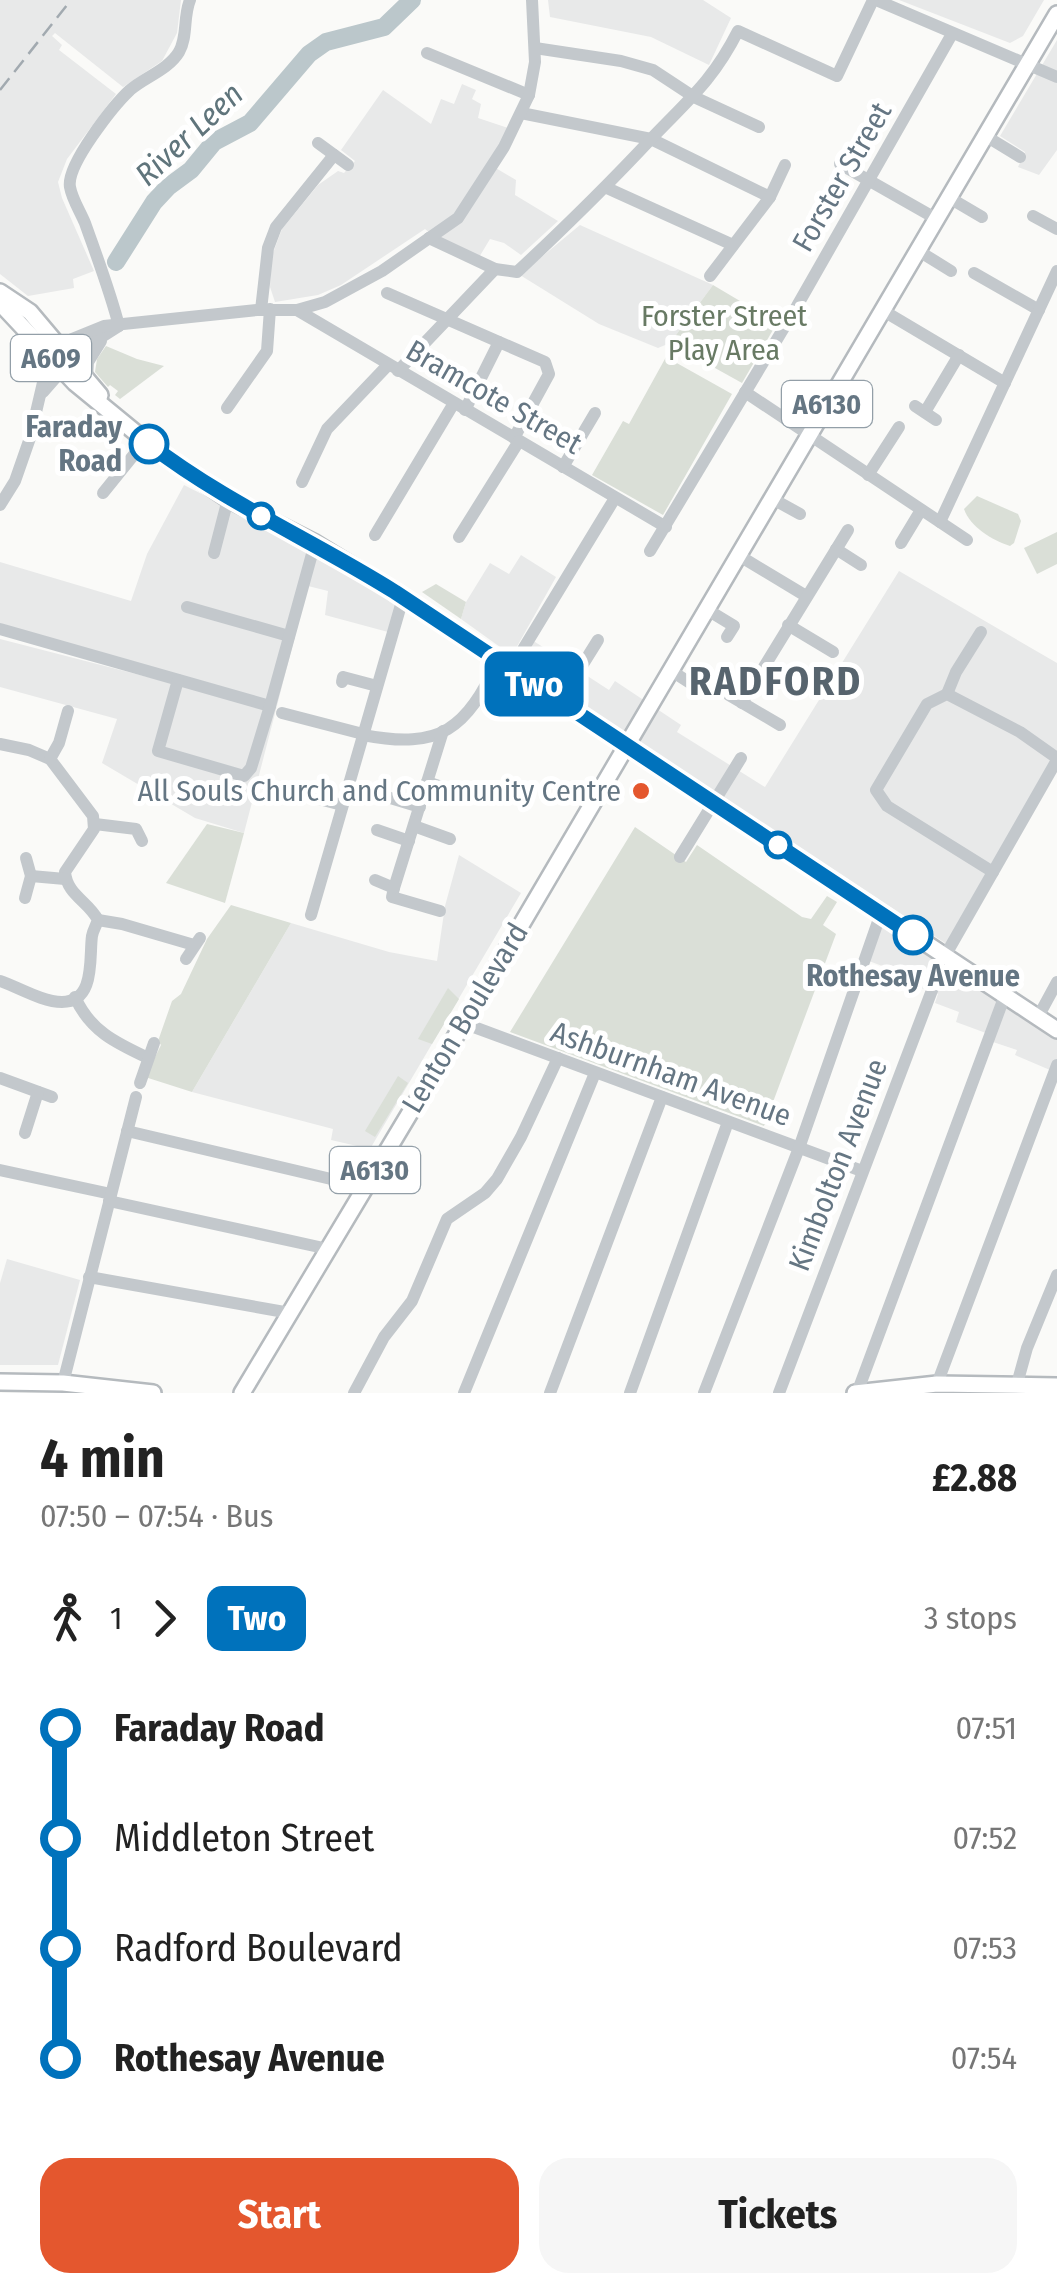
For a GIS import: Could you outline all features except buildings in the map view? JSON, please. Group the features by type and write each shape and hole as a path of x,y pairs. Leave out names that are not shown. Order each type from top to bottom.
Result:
{"main road":[{"name":"A6130","path":"626,745 1057,14"},
{"name":"A609","path":"0,292 30,312 90,396 108,407"},
{"name":"A609","path":"0,303 63,355 108,407 145,441 228,499 315,543 403,598 1057,1030"},
{"name":"Lenton Boulevard","path":"242,1393 626,745"},
{"path":"856,1393 940,1376 986,1389 1017,1384 1057,1386"},
{"path":"0,1382 63,1383 98,1390 154,1393"}],"street":[{"path":"119,326 70,191 70,174 76,160 131,90 165,68 178,54 190,0"},
{"path":"0,505 15,482 41,395 63,355 104,326 266,309 297,310 350,291 458,218 471,202 529,95 535,48 532,0"},
{"path":"429,238 494,269 516,272 607,188 694,97 719,68 738,31 837,76 874,0 1057,77"},
{"name":"Forster Street","path":"650,551 870,181 952,34"},
{"path":"535,48 653,70 694,97 753,119"},
{"path":"434,51 529,95"},
{"path":"521,113 652,139 770,196"},
{"path":"984,136 1020,158"},
{"path":"318,143 348,166"},
{"path":"226,408 267,351 268,248 276,228 334,155"},
{"path":"840,164 935,218"},
{"path":"710,276 770,196 785,165"},
{"path":"607,188 733,245"},
{"path":"948,196 982,217"},
{"path":"1033,216 1057,229"},
{"path":"917,250 951,272"},
{"path":"302,482 326,430 494,269"},
{"path":"940,522 1057,271"},
{"path":"974,274 991,277 1039,310"},
{"path":"387,293 545,362 549,369 516,440 460,537"},
{"name":"Bramcote Street","path":"297,310 666,527"},
{"path":"882,310 1005,383"},
{"path":"63,355 102,339 119,326"},
{"path":"86,378 88,362 102,339"},
{"path":"373,535 499,342"},
{"path":"925,412 959,355"},
{"path":"745,392 968,540"},
{"path":"562,467 595,412"},
{"path":"868,475 899,435"},
{"path":"103,494 145,441"},
{"path":"0,630 363,735 394,741 418,739 455,726 472,710 615,498"},
{"path":"771,498 800,514"},
{"path":"214,552 228,499"},
{"path":"901,544 921,510"},
{"path":"742,702 848,530"},
{"path":"178,680 158,751 244,776 276,710 289,636 315,543"},
{"path":"836,550 861,565"},
{"path":"738,555 806,596"},
{"path":"311,914 403,598"},
{"path":"187,607 289,636"},
{"path":"706,610 734,626 727,637"},
{"path":"788,625 828,646"},
{"path":"981,632 956,672 948,694 927,704 876,790 887,806 993,872"},
{"path":"560,701 580,659 598,640"},
{"path":"670,670 701,690"},
{"path":"343,679 377,686"},
{"path":"729,694 780,725"},
{"path":"948,694 1020,732 1057,759"},
{"path":"50,759 68,734 68,710"},
{"path":"440,911 392,897 443,732"},
{"path":"0,744 50,759 95,824 140,830"},
{"path":"680,857 741,758"},
{"name":"Kimbolton Avenue","path":"780,1393 945,956 1057,759"},
{"path":"428,782 462,794"},
{"path":"266,785 342,806"},
{"path":"387,796 420,807"},
{"path":"0,981 62,1002 84,992 98,920 65,879 68,865 95,824"},
{"path":"377,830 450,839"},
{"path":"24,898 31,876 26,858"},
{"path":"31,876 65,879"},
{"path":"374,880 394,888"},
{"path":"704,1393 799,1148 880,913"},
{"path":"98,920 197,942 186,959"},
{"path":"1038,1017 1057,982"},
{"path":"856,1393 1005,995"},
{"path":"75,998 95,1029 148,1058"},
{"name":"Ashburnham Avenue","path":"464,1022 862,1171"},
{"path":"63,1383 127,1131 154,1043"},
{"path":"354,1393 384,1337 412,1302 447,1219 485,1193 521,1137 558,1058"},
{"path":"940,1376 1057,1064"},
{"path":"464,1393 595,1073"},
{"path":"0,1078 52,1096"},
{"path":"24,1134 38,1092"},
{"path":"550,1393 662,1097"},
{"path":"630,1393 728,1122"},
{"path":"127,1131 365,1187"},
{"path":"0,1170 327,1252"},
{"path":"1017,1384 1027,1348 1057,1275"},
{"path":"90,1277 290,1313"}],"shaded area":[{"path":"0,0 181,0 177,33 162,61 123,87 55,33 52,36 62,45 59,50 116,94 67,159 58,182 94,271 73,279 74,288 28,296 0,274"},
{"path":"548,0 703,0 731,18 709,65 651,37 550,17"},
{"path":"899,0 1044,0 1023,36 1010,43"},
{"path":"1057,40 1057,150 1039,175 1018,167 1025,152 1000,136"},
{"path":"462,84 476,90 472,99 481,104 478,118 508,128 489,164 516,180 515,195 558,221 521,255 490,239 478,259 440,241 425,229 341,285 318,295 275,302 270,287 271,258 282,229 318,185 338,171 344,173 355,161 341,150 383,90 431,124 441,99 454,104"},
{"path":"580,225 713,285 670,343 658,348 599,324 520,275"},
{"path":"184,485 332,560 397,602 388,632 325,615 328,591 308,586 244,833 195,818 102,763 117,719 0,687 0,639 171,683 0,623 0,562 131,601 147,554"},
{"path":"521,555 556,577 515,650 507,652 461,619 466,602 490,563 509,574"},
{"path":"899,571 1057,663 1057,753 948,945 518,662 532,640 609,690 615,681 681,725 677,732 765,787"},
{"path":"459,855 521,893 370,1149 331,1140 333,1129 192,1092 291,923 389,952 437,961 445,906"},
{"path":"883,925 1057,1037 1057,1073 1015,1055 1017,1050 993,1042 994,1036 956,1022 959,1012 935,1003 938,994 896,979 898,972 869,961"},
{"path":"7,1259 80,1280 58,1365 0,1365 0,1283"}],"green space":[{"name":"Forster Street Play Area","path":"713,285 777,323 742,383 670,343"},
{"path":"106,346 164,366 120,399 115,395 118,391 108,387 95,372 97,359"},
{"path":"666,357 732,394 663,515 592,475 623,421 629,424"},
{"path":"977,496 1018,514 1021,521 1010,546 982,532 967,516 964,509"},
{"path":"1057,532 1057,564 1037,574 1024,548"},
{"path":"436,584 466,602 461,619 422,592"},
{"path":"207,824 244,833 225,903 166,883"},
{"path":"635,827 686,862 697,845 802,917 811,919 827,896 837,902 823,925 836,934 764,1126 510,1032"},
{"path":"231,905 291,923 192,1092 145,1077 161,1045 158,1041 172,1001 181,994 207,939"},
{"path":"448,988 459,999 432,1044 418,1039"},
{"path":"398,1076 408,1083 375,1137 365,1131"}],"waterway":[{"name":"River Leen","path":"116,262 154,202 191,170 214,142 250,123 309,54 326,42 384,27 412,0"}],"railway":[{"path":"0,90 71,0"}],"bus line":[{"name":"Two","path":"149,444 228,499 315,543 395,592 913,935"}],"place":[{"name":"Faraday Road","path":"149,444"},
{"name":"All Souls Church and Community Centre","path":"641,791"},
{"name":"Rothesay Avenue","path":"913,935"}],"district":[{"name":"RADFORD","path":"776,681"}]}
